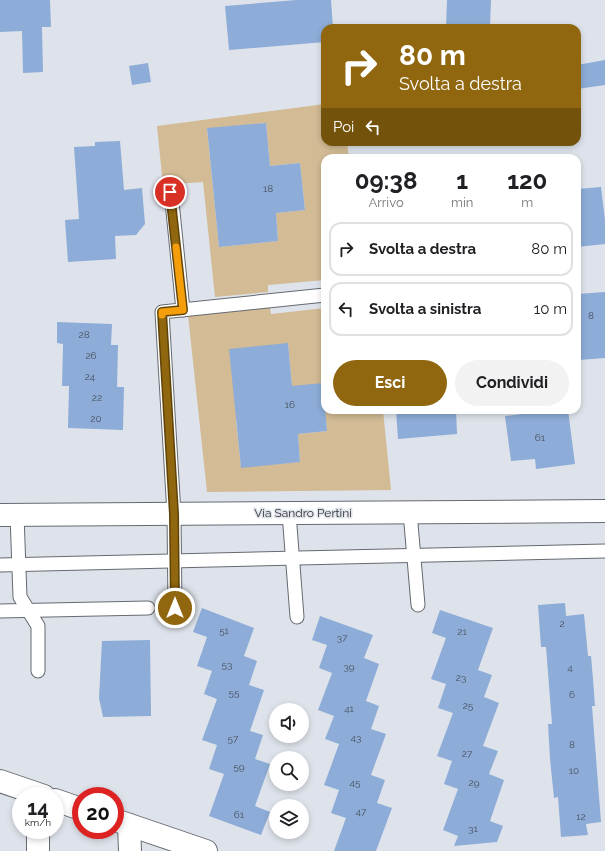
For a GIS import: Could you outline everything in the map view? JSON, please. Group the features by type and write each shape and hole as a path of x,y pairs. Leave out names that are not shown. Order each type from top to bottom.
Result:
{"street":[{"name":"Via Sandro Pertini","path":"9,515 605,511"},
{"path":"0,781 18,787"},
{"path":"124,824 206,851"},
{"path":"124,830 130,851"},
{"path":"38,839 38,851"}],"lane":[{"path":"170,192 183,310"},
{"path":"175,608 174,514 162,312 321,295"},
{"path":"410,512 418,606"},
{"path":"289,513 297,618"},
{"path":"9,515 19,564 20,597 38,626 38,671"},
{"path":"0,565 605,551"},
{"path":"0,611 148,608"}],"shaded area":[{"path":"321,105 321,146 348,146 348,154 321,154 321,280 268,285 268,292 215,297 203,182 163,185 157,126","holes":["266,123 270,166 300,163 305,210 276,213 278,241 219,247 207,129"]},
{"path":"270,307 271,314 321,308 321,405 292,386 288,343 236,421 241,467 300,462 298,434 327,431 325,414 383,414 391,490 207,492 188,315"}],"building":[{"path":"0,0 50,0 51,27 42,27 43,72 23,73 22,31 0,32"},
{"path":"296,0 331,0 333,24 321,24 321,42 229,50 225,6"},
{"path":"447,0 491,0 490,24 446,24"},
{"path":"605,60 605,85 581,88 581,64"},
{"path":"148,63 151,82 132,85 129,66"},
{"path":"266,123 270,166 300,163 305,210 276,213 278,241 219,247 207,128"},
{"path":"120,141 124,190 142,188 145,224 136,235 115,236 116,259 68,262 65,220 79,219 74,147 95,146 95,142"},
{"path":"601,187 605,220 605,244 581,247 581,189"},
{"path":"605,292 605,358 581,360 581,294"},
{"path":"57,322 112,324 111,345 118,345 117,387 124,387 123,430 68,428 69,386 62,386 63,344 57,343"},
{"path":"288,343 292,386 321,383 321,414 326,414 327,431 298,434 300,462 241,468 229,349"},
{"path":"396,414 456,414 457,434 398,439"},
{"path":"521,414 569,414 575,464 536,469 535,459 511,461 505,416"},
{"path":"565,603 566,616 584,614 588,656 591,656 595,706 592,706 601,822 586,824 588,835 561,837 558,797 554,798 550,759 548,724 552,724 546,647 541,647 538,605"},
{"path":"202,608 254,628 244,656 257,661 249,685 264,690 250,731 263,735 255,759 269,764 255,806 269,812 261,835 209,816 224,774 209,769 217,745 202,740 217,699 204,694 212,671 197,666 207,637 193,632"},
{"path":"440,610 493,628 478,670 492,675 484,697 499,703 483,746 498,751 489,774 504,780 490,821 503,826 497,842 454,846 458,836 443,830 458,789 444,784 452,761 437,756 453,713 438,708 446,684 431,679 446,638 432,633"},
{"path":"320,616 373,635 364,658 379,664 366,701 379,706 371,729 386,734 371,775 385,780 377,803 392,808 376,851 334,851 346,818 331,813 339,790 324,785 339,744 325,739 334,716 318,710 332,673 319,668 327,645 312,640"},
{"path":"150,640 151,716 103,717 99,698 102,641"}],"slow traffic":[{"path":"162,315 162,312 183,310 176,247"}],"route":[{"path":"170,192 183,310 162,312 174,514 175,608"}]}
